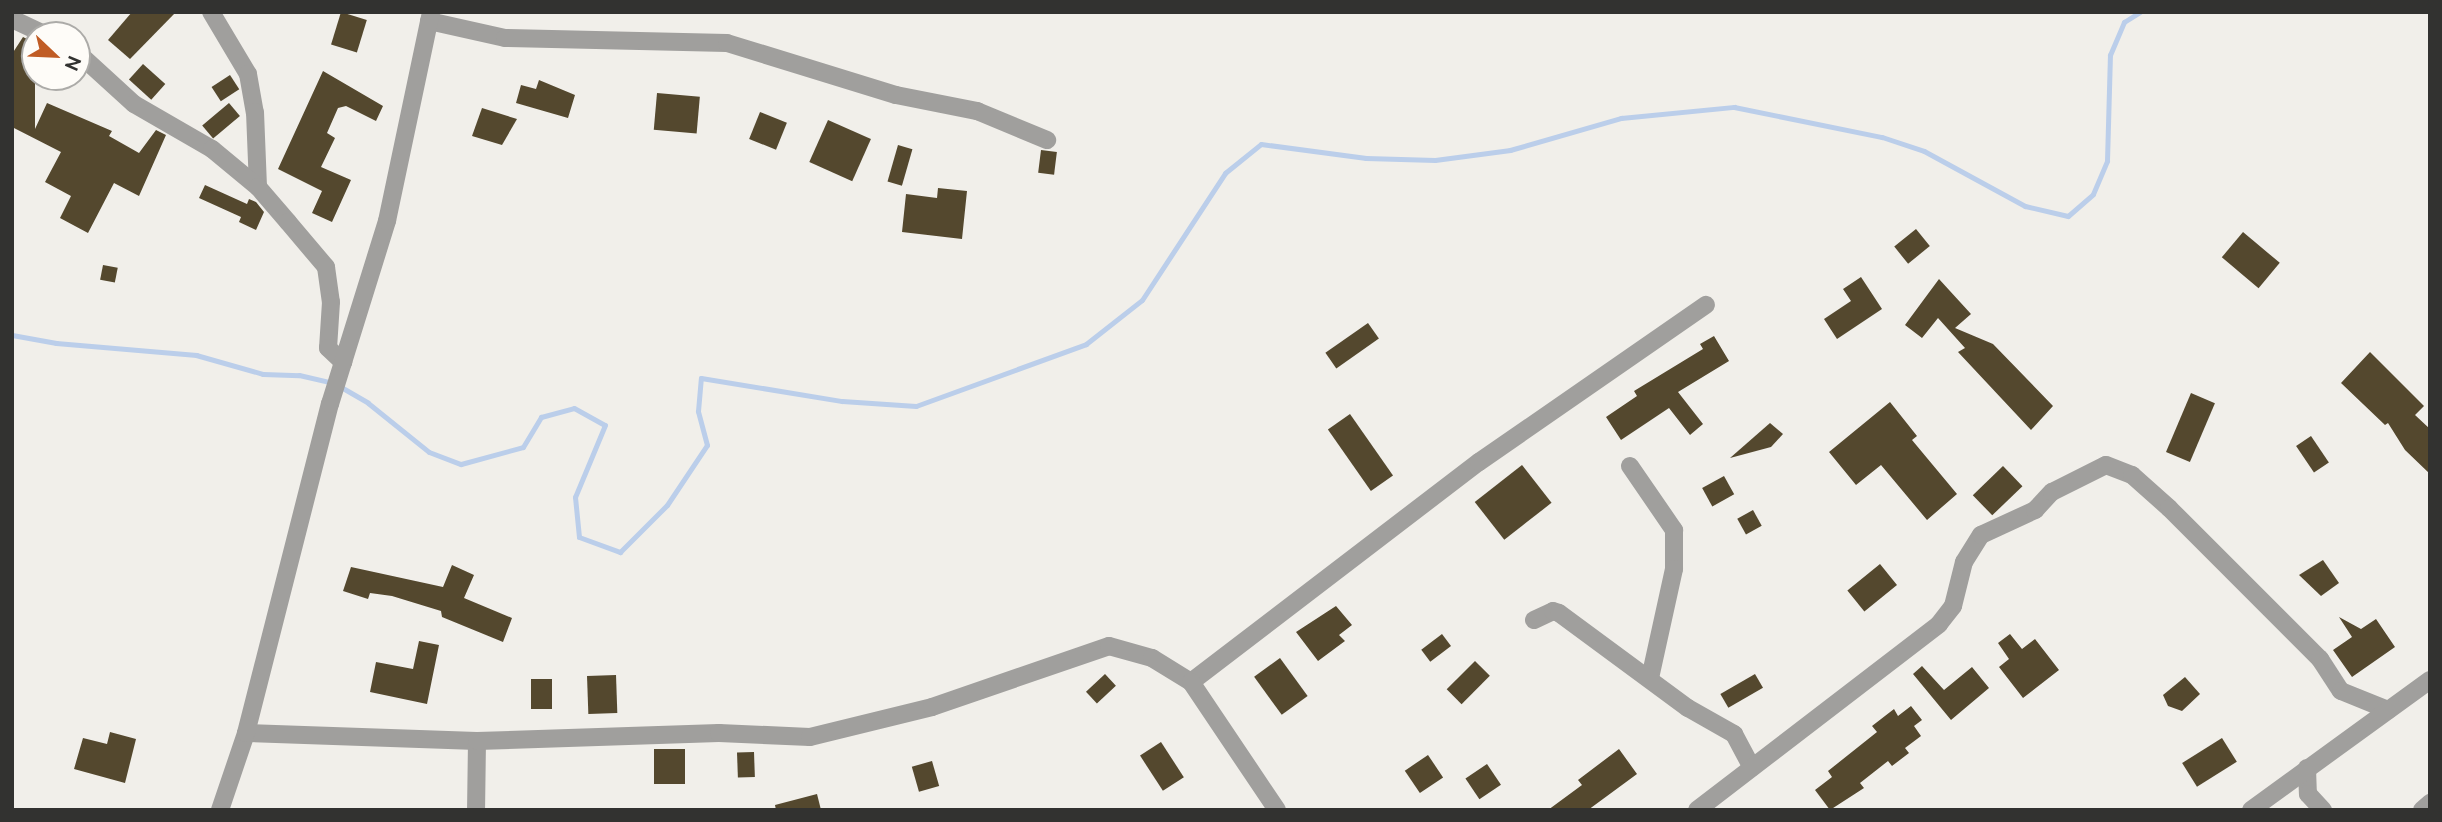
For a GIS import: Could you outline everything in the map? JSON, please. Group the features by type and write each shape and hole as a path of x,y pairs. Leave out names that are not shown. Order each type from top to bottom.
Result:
{"street":[{"path":"211,12 248,74 255,112 258,187"},
{"path":"220,810 246,733 330,404 387,221 430,17 505,38 727,43 896,95 977,111 1047,141"},
{"path":"91,65 134,104 212,149 258,187 326,267 331,302 328,348 341,370"},
{"path":"1191,682 1479,462 1706,305"},
{"path":"1697,810 1919,643 1947,617 1964,562 1981,535 2035,510 2052,492 2086,471 2113,464 2169,508 2320,659 2341,691 2388,710"},
{"path":"1630,466 1674,530 1674,569 1650,678"},
{"path":"1534,620 1553,611 1559,613 1688,708 1734,734 1752,768"},
{"path":"246,733 477,741 706,733 810,737 932,707 1109,646 1152,657 1191,682 1277,810"},
{"path":"2252,810 2430,680"},
{"path":"476,810 477,741"},
{"path":"2307,768 2308,794 2323,810"},
{"path":"2422,810 2430,803"}],"building":[{"path":"132,12 176,12 130,59 108,40"},
{"path":"341,12 367,20 357,52 331,45"},
{"path":"21,40 21,91 35,91 35,129 47,103 112,131 109,136 139,153 156,130 166,135 139,196 114,183 88,233 60,218 71,196 45,182 61,152 12,127 12,54"},
{"path":"143,64 165,84 151,100 129,80"},
{"path":"323,71 383,106 376,121 346,106 338,108 327,133 335,138 321,167 351,180 332,222 312,213 322,191 278,169"},
{"path":"230,75 239,89 221,101 212,87"},
{"path":"539,80 575,95 568,118 516,103 521,85 536,89"},
{"path":"657,93 700,97 697,134 654,130"},
{"path":"229,103 240,116 213,139 202,125"},
{"path":"482,108 517,119 502,145 472,136"},
{"path":"760,112 787,123 776,150 749,139"},
{"path":"828,120 871,139 852,181 809,162"},
{"path":"898,145 912,149 902,186 888,182"},
{"path":"1041,150 1057,152 1054,175 1038,173"},
{"path":"205,185 247,204 249,199 256,202 264,212 256,230 239,222 241,217 199,198"},
{"path":"938,188 967,191 962,239 902,232 906,194 937,198"},
{"path":"1916,229 1930,246 1908,264 1894,247"},
{"path":"2243,232 2280,263 2259,288 2222,257"},
{"path":"103,265 118,268 115,283 100,280"},
{"path":"1861,277 1882,309 1837,339 1824,319 1851,301 1843,289"},
{"path":"1939,279 1971,314 1955,328 1993,344 2053,406 2031,430 1958,352 1965,348 1938,318 1922,338 1905,325"},
{"path":"1368,323 1379,339 1336,368 1325,353"},
{"path":"1714,336 1729,361 1678,392 1703,424 1690,435 1669,408 1621,440 1606,417 1637,396 1634,391 1703,349 1700,344"},
{"path":"2370,352 2424,406 2415,415 2430,429 2430,474 2405,450 2388,423 2385,425 2341,383"},
{"path":"2191,393 2215,403 2190,462 2166,452"},
{"path":"1890,402 1917,436 1912,440 1957,494 1927,520 1881,465 1856,485 1829,452"},
{"path":"1350,414 1393,475 1371,491 1328,429"},
{"path":"1770,423 1783,434 1771,447 1730,458"},
{"path":"2311,436 2329,463 2314,473 2296,446"},
{"path":"1522,465 1552,503 1504,540 1475,502"},
{"path":"2003,466 2022,486 1992,515 1973,495"},
{"path":"1724,476 1734,494 1712,506 1702,488"},
{"path":"1753,510 1762,526 1746,534 1737,519"},
{"path":"2323,560 2339,583 2321,596 2299,575"},
{"path":"1880,564 1897,585 1864,611 1847,590"},
{"path":"452,565 474,575 464,598 512,618 503,642 442,617 441,611 392,596 370,593 368,599 343,591 351,567 443,587"},
{"path":"1336,606 1352,625 1339,635 1345,641 1318,661 1296,632"},
{"path":"2339,617 2361,629 2376,619 2395,647 2352,677 2333,650 2352,637"},
{"path":"1442,634 1451,646 1430,662 1421,650"},
{"path":"2010,634 2022,649 2035,639 2059,670 2023,698 1999,667 2009,659 1998,643"},
{"path":"419,641 439,645 427,704 370,692 376,662 413,669"},
{"path":"1280,658 1308,696 1282,715 1254,677"},
{"path":"1475,661 1490,676 1462,704 1447,689"},
{"path":"1922,666 1944,690 1972,667 1989,688 1951,720 1913,674"},
{"path":"1105,674 1116,686 1097,703 1086,692"},
{"path":"1755,674 1763,688 1728,708 1720,694"},
{"path":"616,675 617,713 588,714 587,676"},
{"path":"2185,677 2200,694 2182,711 2168,706 2163,695"},
{"path":"531,679 552,679 552,709 531,709"},
{"path":"1911,706 1922,720 1914,726 1921,736 1905,748 1909,753 1892,766 1888,761 1860,783 1864,788 1830,810 1815,790 1832,777 1828,771 1877,732 1872,726 1894,709 1898,716"},
{"path":"110,732 136,739 125,783 74,769 83,738 107,744"},
{"path":"2222,738 2237,762 2197,787 2182,763"},
{"path":"1161,742 1184,777 1163,791 1140,756"},
{"path":"654,749 685,749 685,784 654,784"},
{"path":"1619,749 1637,774 1588,810 1548,810 1582,785 1578,780"},
{"path":"754,752 755,777 738,778 737,753"},
{"path":"1428,755 1443,777 1420,793 1405,771"},
{"path":"932,761 939,786 919,792 912,767"},
{"path":"1487,764 1501,785 1479,799 1465,779"},
{"path":"817,794 821,810 776,810 775,805"}],"waterway":[{"path":"12,335 56,343 196,355 263,374 299,375 334,383 368,403 429,452 461,464 523,447 541,417 574,408 605,425 575,497 579,537 620,552 667,505 707,445 698,411 701,378 842,401 916,406 1086,344 1142,300 1225,173 1261,144 1366,158 1435,160 1510,150 1621,118 1734,107 1882,137 1924,151 2025,206 2068,216 2093,194 2107,161 2110,55 2124,22 2140,12"}]}
